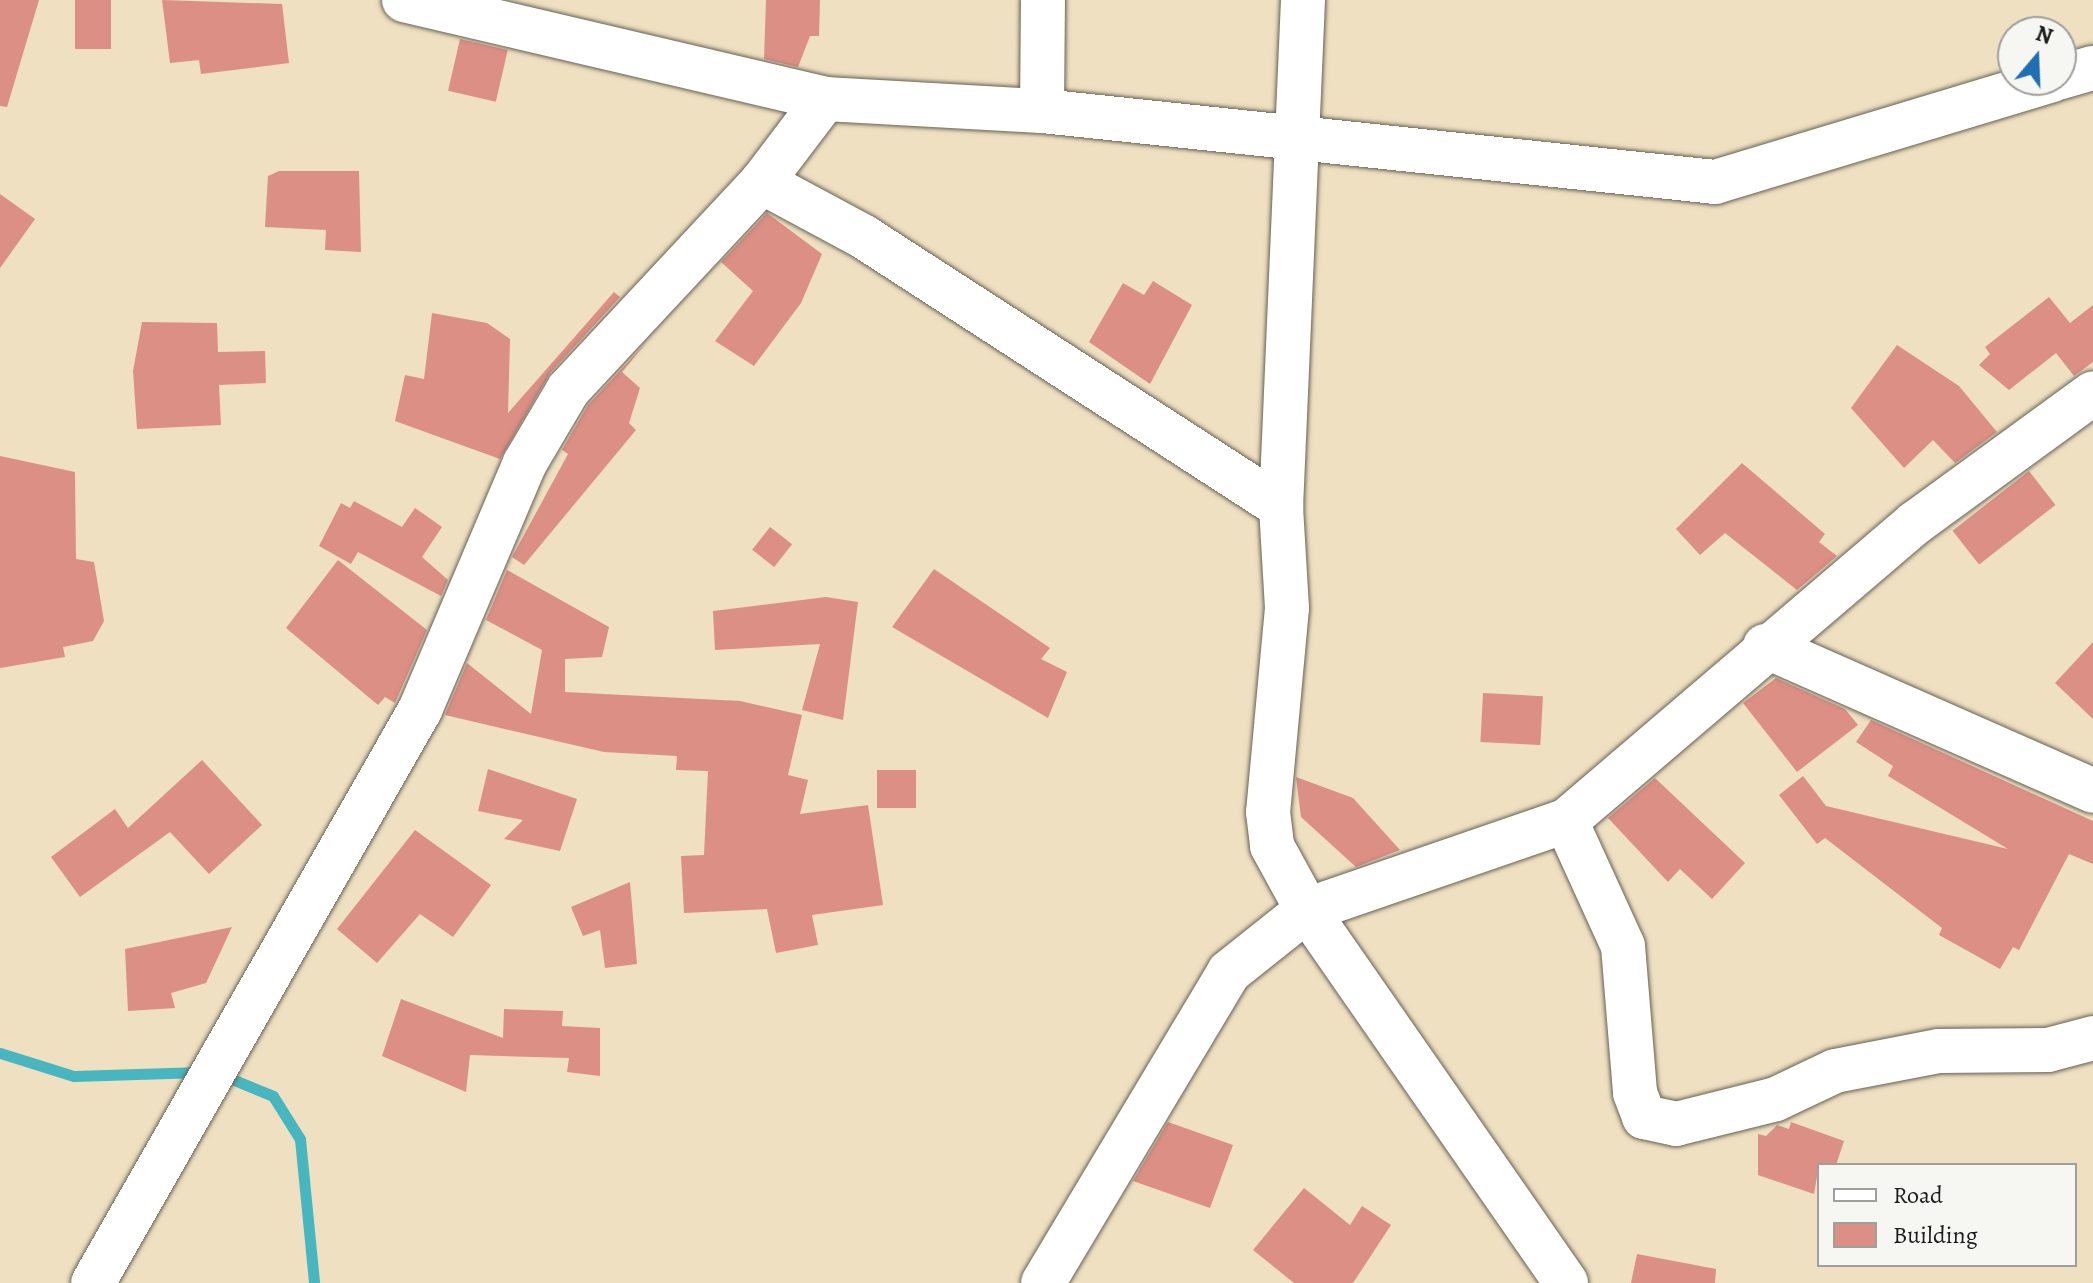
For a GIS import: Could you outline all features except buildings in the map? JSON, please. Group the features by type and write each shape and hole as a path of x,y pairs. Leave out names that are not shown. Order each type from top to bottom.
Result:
{"street":[{"path":"404,0 825,99 1042,111 1715,182 1999,96"},
{"path":"1042,111 1043,0"},
{"path":"1303,0 1300,140 1281,507 1287,608 1268,812 1272,846 1307,910 1566,1283"},
{"path":"93,1283 420,710 525,463 568,390 762,182 825,99"},
{"path":"762,182 864,237 1281,507"},
{"path":"1043,1283 1199,1013 1229,972 1307,910 1566,821 1765,646 2093,393"},
{"path":"1765,646 2093,791"},
{"path":"1566,821 1623,946 1635,1093 1644,1117 1676,1124 1776,1099 1835,1071 1939,1051 2048,1050 2093,1038"}],"waterway":[{"path":"0,1053 74,1076 201,1072"},
{"path":"222,1075 273,1096 300,1139 314,1283"}]}
